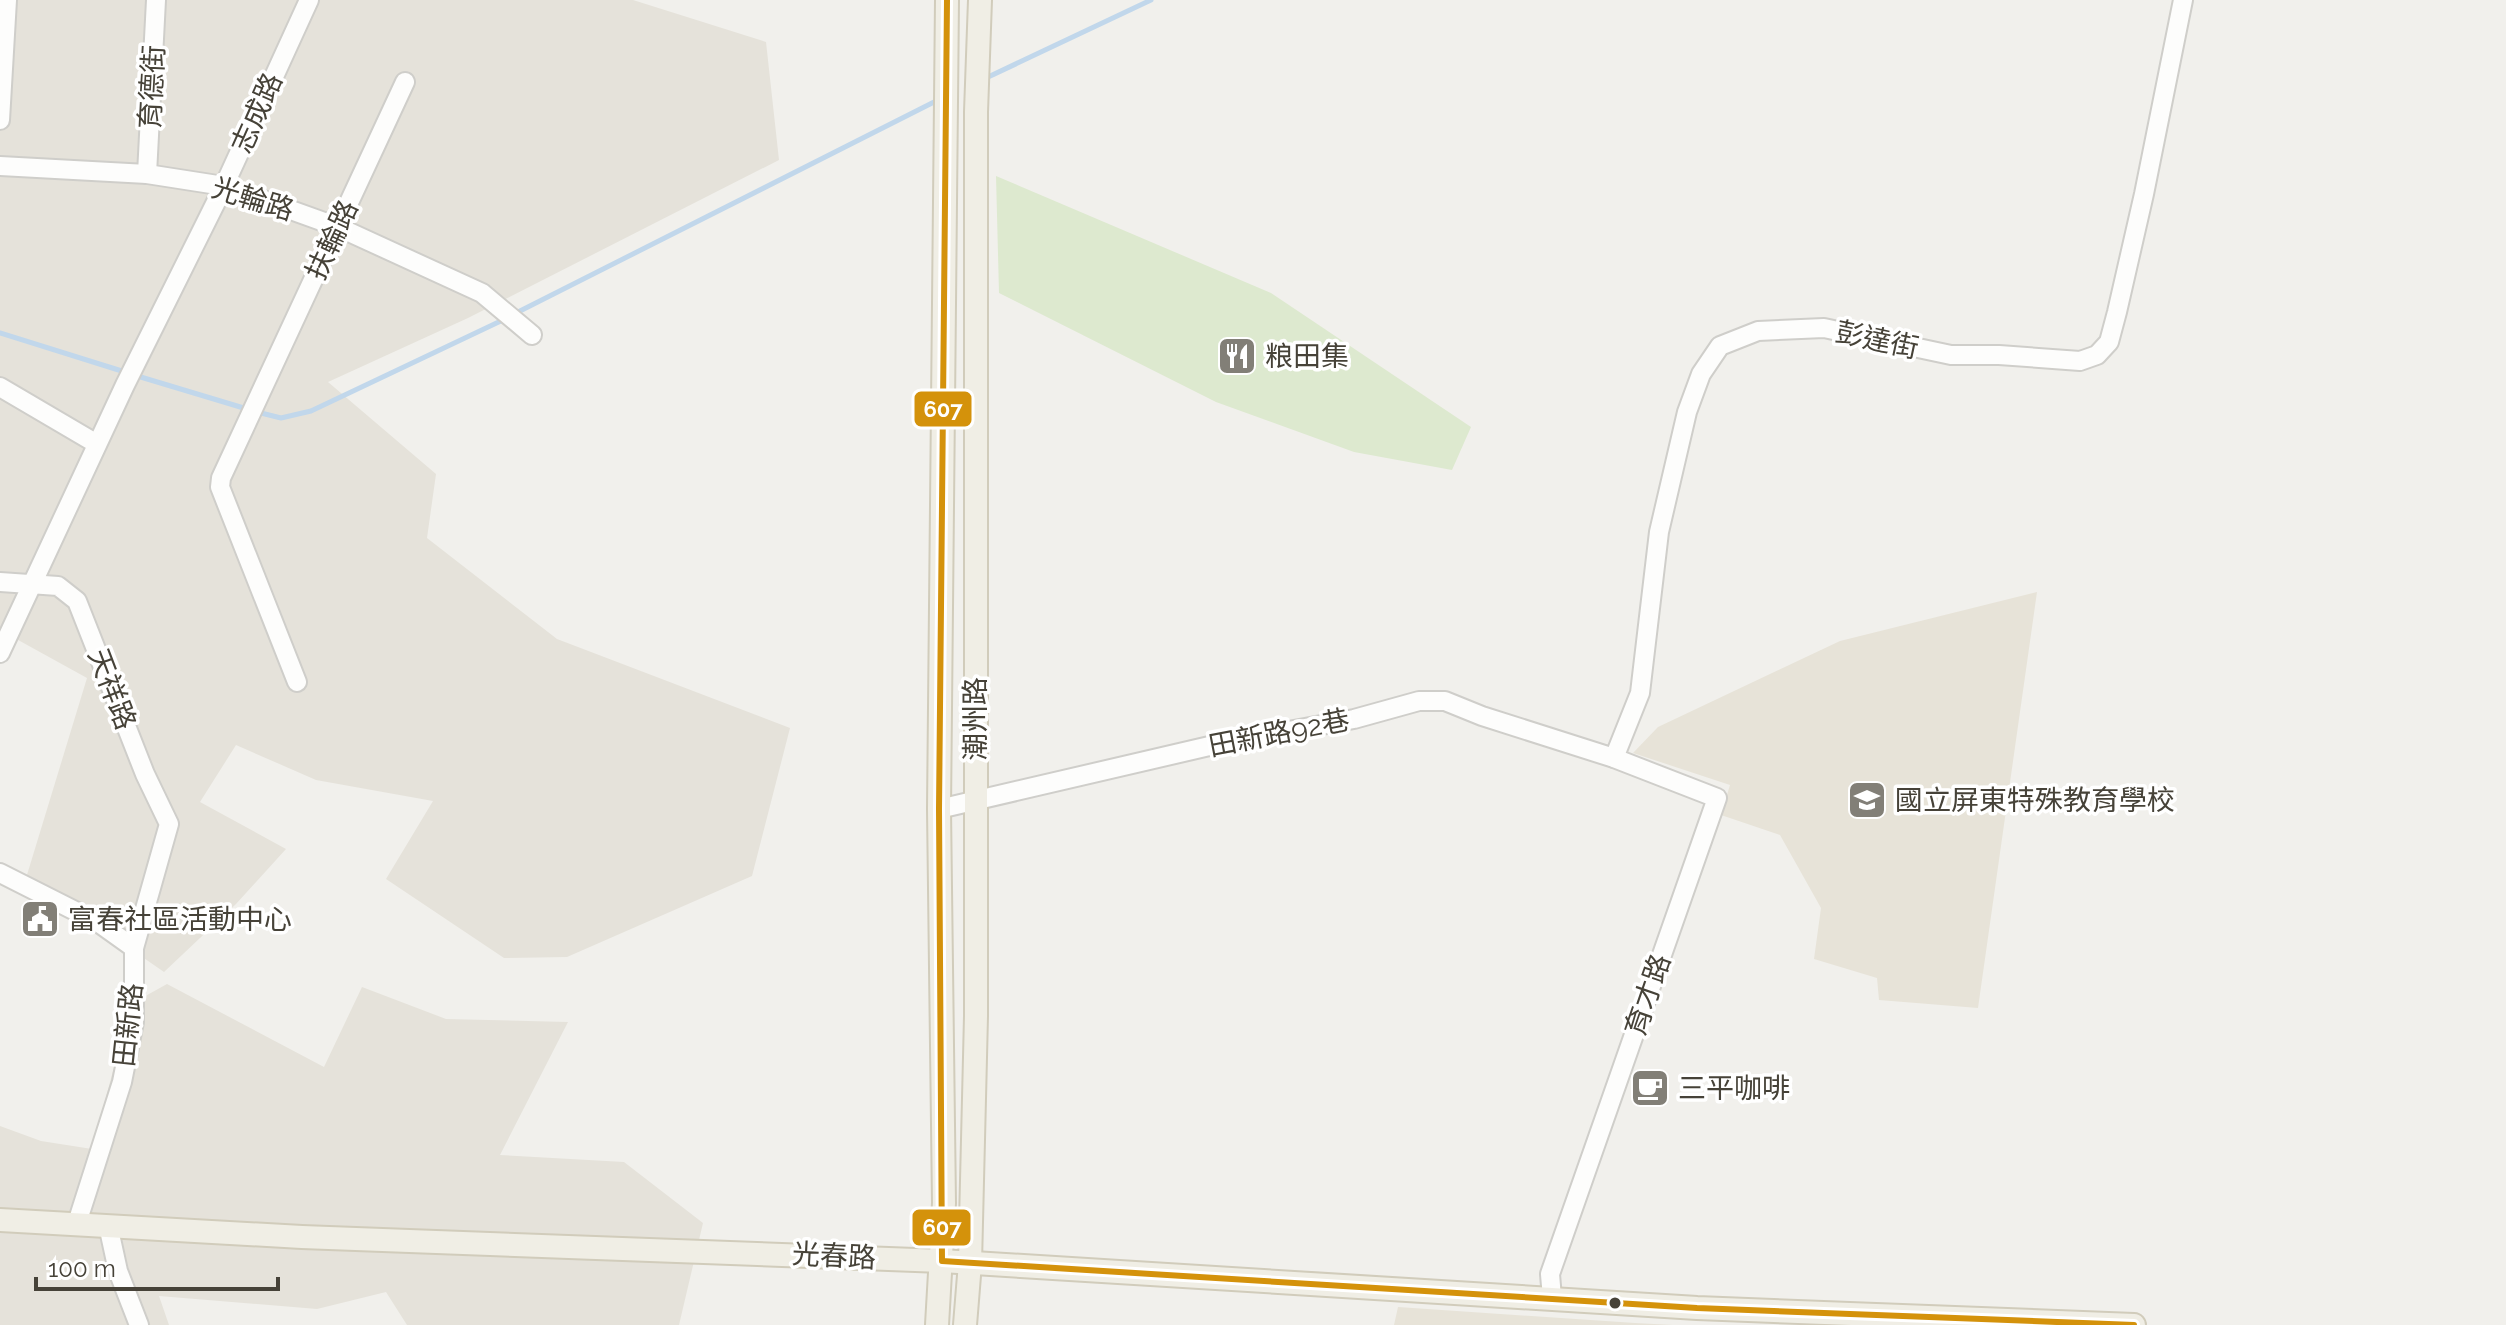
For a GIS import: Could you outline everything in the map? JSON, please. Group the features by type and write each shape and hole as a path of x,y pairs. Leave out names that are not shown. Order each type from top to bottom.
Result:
{"main road":[{"name":"潮州路","path":"937,1325 944,1203 939,809 947,0"},
{"name":"潮州路","path":"965,1325 970,1263 976,1016 976,112 980,0"},
{"name":"光春路","path":"0,1220 302,1237 942,1261 1552,1298 1808,1319 2134,1325"}],"street":[{"path":"0,120 7,0"},
{"name":"育德街","path":"147,174 156,0"},
{"name":"志成路","path":"97,444 224,186 309,0"},
{"name":"彭達街","path":"1614,758 1640,693 1659,532 1687,412 1701,374 1720,346 1758,331 1824,328 1951,355 2080,361 2097,355 2109,342 2117,312 2183,0"},
{"name":"扶輪路","path":"297,682 220,487 221,478 405,82"},
{"name":"光輪路","path":"0,166 147,174 224,186 338,227 422,264 489,298 532,335"},
{"path":"0,387 97,444 0,653"},
{"name":"天祥路","path":"0,582 58,586 77,601 145,774 169,824"},
{"name":"田新路92巷","path":"939,809 1218,744 1354,719 1419,701 1445,701 1614,758"},
{"name":"育才路","path":"1552,1298 1550,1274 1717,798 1614,758"},
{"name":"田新路","path":"77,1223 122,1082 134,1022 134,948 169,824"},
{"path":"0,873 99,923 134,948"},
{"path":"108,1225 118,1271 139,1325"}],"shaded area":[{"path":"0,0 633,0 766,42 779,160 468,318 328,382 436,474 427,538 557,639 790,728 752,876 567,957 504,958 386,879 433,801 316,780 236,745 200,802 286,849 236,904 164,972 102,929 23,888 87,678 0,630"},
{"name":"國立屏東特殊教育學校","path":"2037,592 1978,1008 1879,1000 1877,978 1814,959 1821,908 1780,835 1721,815 1730,785 1633,753 1658,727 1840,641"},
{"path":"167,984 324,1067 362,987 446,1019 568,1022 500,1155 624,1162 703,1223 679,1325 407,1325 386,1292 317,1309 159,1296 169,1325 0,1325 0,1126 41,1141 92,1149 131,1004"},
{"path":"1398,1307 1635,1323 1673,1325 1394,1325"}],"green space":[{"path":"996,176 1271,293 1471,427 1452,470 1354,452 1216,402 999,293"}],"waterway":[{"path":"986,78 1151,0"},
{"path":"514,314 940,99"},
{"path":"257,412 281,418 311,411 505,319"},
{"path":"0,333 125,372"},
{"path":"134,375 247,409"}],"transit line":[{"name":"607","path":"947,0 939,809 942,1261 1697,1308 2134,1325"}],"place":[{"name":"粮田集","path":"1237,356"},
{"name":"國立屏東特殊教育學校","path":"1867,800"},
{"name":"富春社區活動中心","path":"40,919"},
{"name":"三平咖啡","path":"1650,1088"}]}
